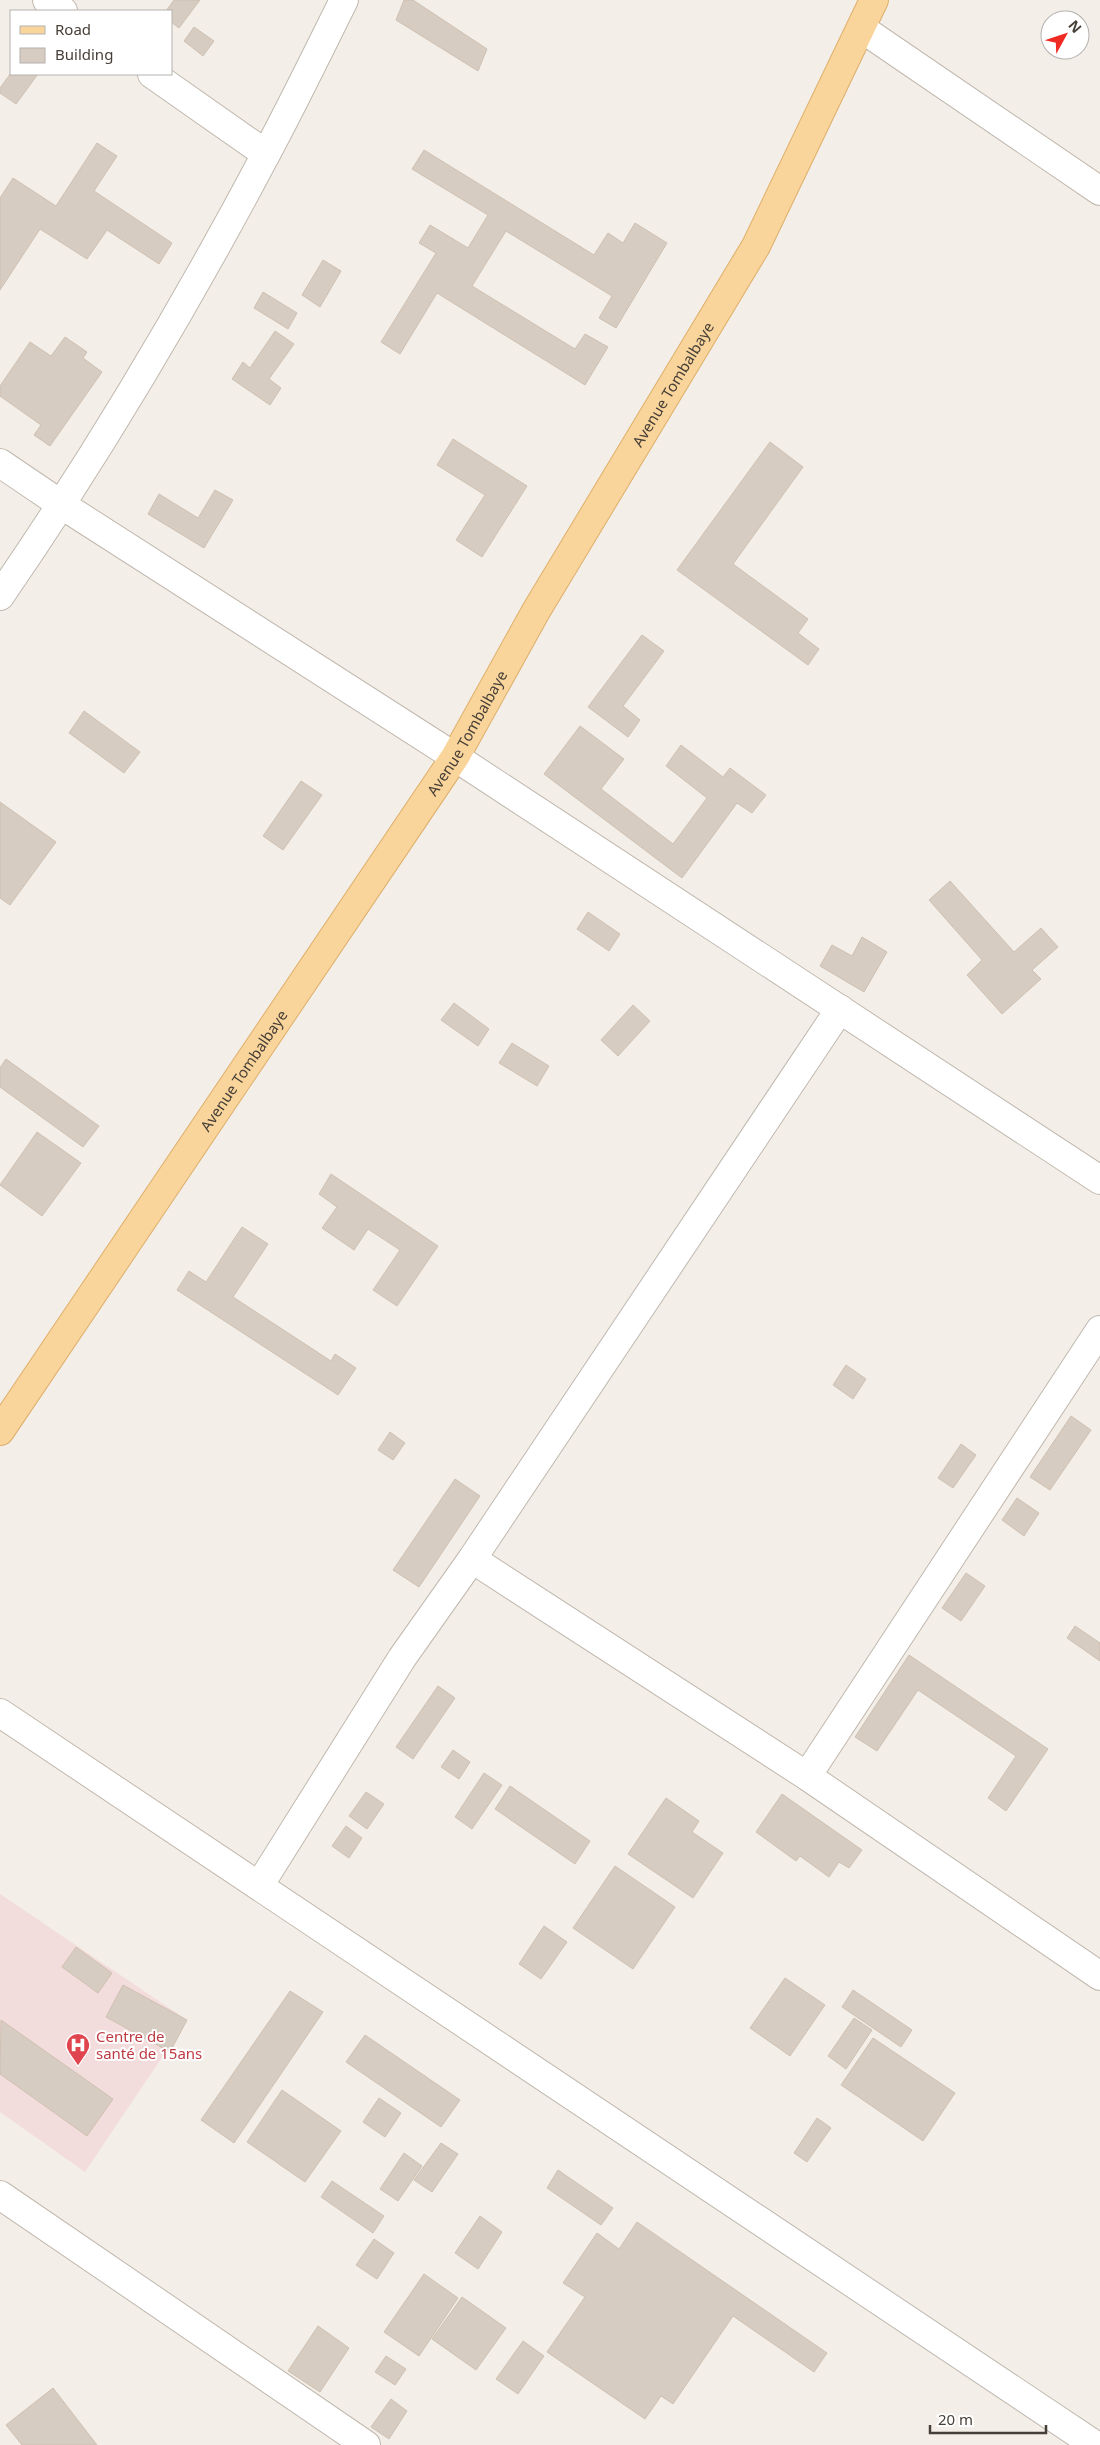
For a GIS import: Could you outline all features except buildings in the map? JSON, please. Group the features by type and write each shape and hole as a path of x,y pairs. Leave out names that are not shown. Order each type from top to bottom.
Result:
{"main road":[{"name":"Avenue Tombalbaye","path":"0,1431 455,757 536,612 756,246 874,0"}],"street":[{"path":"47,0 62,10"},
{"path":"0,596 62,505 205,266 266,154 344,0"},
{"path":"861,28 1100,191"},
{"path":"153,75 266,154"},
{"path":"0,463 62,505 455,757 1100,1180"},
{"path":"259,1886 402,1658 472,1559 840,1009"},
{"path":"806,1776 1100,1330"},
{"path":"472,1559 806,1776 1100,1976"},
{"path":"0,1713 1095,2445"},
{"path":"0,2195 366,2445"}],"shaded area":[{"name":"Centre de santé de 15ans","path":"0,1894 187,2020 85,2172 0,2112"}],"place":[{"name":"Centre de santé de 15ans","path":"78,2066"}]}
